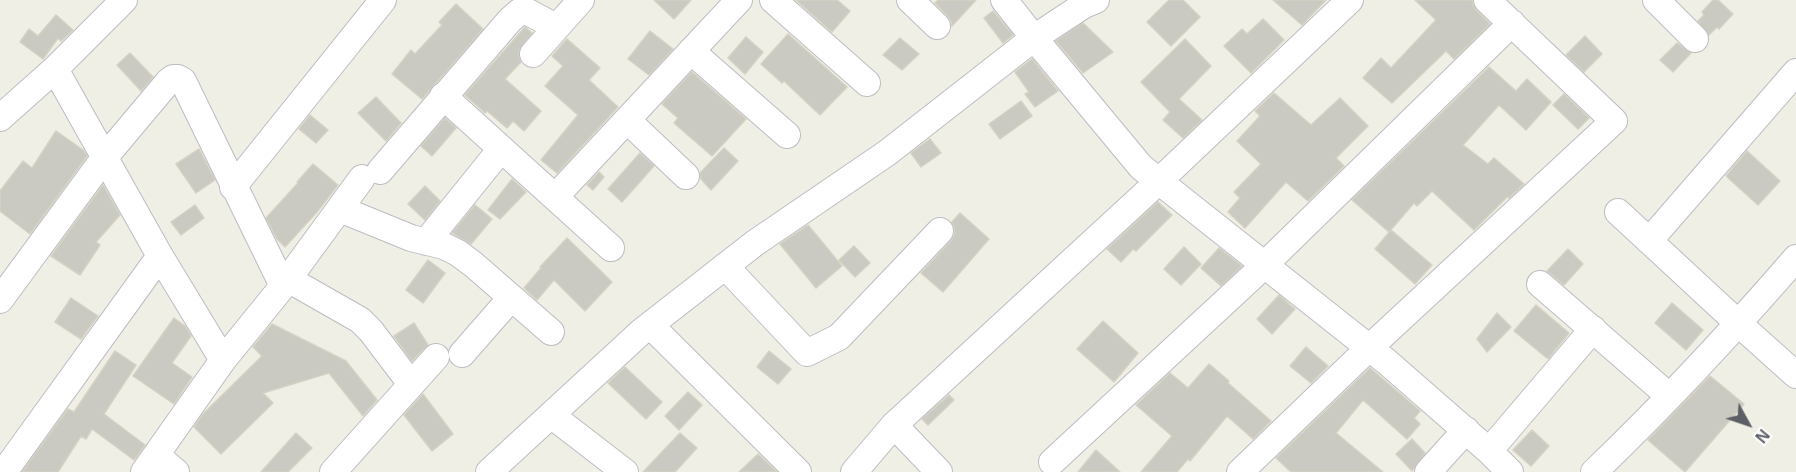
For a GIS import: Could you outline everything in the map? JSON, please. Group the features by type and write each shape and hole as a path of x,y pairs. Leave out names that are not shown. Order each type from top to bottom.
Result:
{"street":[{"path":"0,118 55,69 124,0"},
{"path":"233,187 383,0"},
{"path":"532,54 581,0"},
{"path":"555,197 739,0"},
{"path":"773,0 867,83"},
{"path":"910,0 937,26"},
{"path":"1004,0 1141,167 1265,263 1369,348 1490,451 1510,472"},
{"path":"489,472 650,325 725,266 887,153 1034,38 1084,5 1096,0"},
{"path":"854,472 894,425 1159,181 1350,0"},
{"path":"1240,472 1369,348 1614,121 1487,0"},
{"path":"1656,0 1695,39"},
{"path":"176,472 150,464 223,360 285,283 340,209 519,12 528,12 556,27"},
{"path":"1052,462 1265,263 1512,23"},
{"path":"691,51 787,135"},
{"path":"55,69 160,256 223,360"},
{"path":"1649,241 1796,72"},
{"path":"0,300 105,157 168,82 173,78 178,78 183,81 233,187 285,283 360,320 389,353 411,384"},
{"path":"443,96 610,248"},
{"path":"627,120 686,176"},
{"path":"426,242 501,149"},
{"path":"340,209 411,238 444,246 458,253 550,332"},
{"path":"1618,212 1796,375"},
{"path":"725,266 807,353 839,338 940,231"},
{"path":"4,472 160,256"},
{"path":"1594,472 1632,436 1739,324 1796,258"},
{"path":"1540,284 1669,396"},
{"path":"462,354 512,298"},
{"path":"650,325 798,472"},
{"path":"1490,451 1593,329"},
{"path":"333,472 436,357"},
{"path":"551,415 625,472"},
{"path":"894,425 939,472"},
{"path":"1428,472 1466,430"}],"building":[{"path":"654,0 691,0 674,19"},
{"path":"796,0 837,0 850,11 832,32"},
{"path":"938,0 976,0 952,26 948,16 935,3"},
{"path":"1169,0 1183,0 1200,17 1171,46 1147,22"},
{"path":"1273,0 1326,0 1302,25"},
{"path":"1415,0 1472,0 1476,10 1490,24 1454,59 1446,51 1392,103 1363,78 1381,58 1391,68 1436,20"},
{"path":"1713,0 1718,0 1733,14 1719,29 1717,27 1709,35 1698,21 1704,15 1702,12"},
{"path":"456,4 483,29 422,99 392,74 411,50 415,54 442,25 439,22"},
{"path":"993,11 1013,35 1003,43 984,18"},
{"path":"56,15 73,30 61,41 58,38 43,59 20,42 29,29 38,36"},
{"path":"1263,19 1284,40 1251,73 1224,46 1242,29 1247,34"},
{"path":"1083,23 1113,52 1083,73 1056,41"},
{"path":"525,27 532,33 519,50 521,62 505,79 541,111 524,131 513,121 507,128 465,95"},
{"path":"650,31 673,49 649,75 628,59"},
{"path":"788,34 847,87 820,115 784,81 782,83 761,64"},
{"path":"1585,36 1602,54 1584,72 1566,55"},
{"path":"746,37 763,52 745,74 728,58"},
{"path":"900,38 919,54 902,70 883,55"},
{"path":"567,39 600,68 589,80 618,107 557,173 541,160 578,115 545,86 563,66 552,56"},
{"path":"1185,39 1211,66 1179,99 1202,120 1183,138 1163,120 1170,112 1141,82"},
{"path":"1677,43 1691,53 1673,72 1660,60"},
{"path":"130,53 153,77 141,91 117,65"},
{"path":"1032,59 1058,91 1035,107 1025,94 1029,92 1015,72"},
{"path":"1489,67 1516,91 1527,79 1551,102 1526,130 1499,105 1463,145 1488,164 1494,158 1524,184 1509,198 1507,197 1474,230 1432,191 1417,206 1414,203 1389,232 1352,200"},
{"path":"692,72 746,119 712,156 674,123 678,118 662,104"},
{"path":"1274,93 1311,125 1340,98 1368,126 1336,158 1344,166 1308,201 1286,182 1245,228 1228,212 1240,198 1234,192 1261,164 1237,141 1260,116 1255,111"},
{"path":"1564,94 1589,118 1578,129 1553,105"},
{"path":"376,97 401,123 386,141 358,113"},
{"path":"1021,101 1032,116 1000,139 989,124"},
{"path":"310,115 328,130 316,143 299,129"},
{"path":"445,118 456,128 432,156 421,146"},
{"path":"56,131 83,150 87,156 30,234 0,211 0,191 23,161 32,168"},
{"path":"930,139 941,153 921,167 911,153"},
{"path":"724,148 738,161 711,190 701,179 700,173"},
{"path":"199,149 215,180 196,193 176,164"},
{"path":"1747,151 1780,181 1758,205 1726,176"},
{"path":"640,153 654,166 622,202 608,189"},
{"path":"313,164 338,185 285,247 277,239 266,218"},
{"path":"599,172 604,177 593,190 587,185"},
{"path":"512,179 526,192 500,219 488,210"},
{"path":"103,185 120,215 96,242 100,245 80,275 51,256"},
{"path":"425,186 440,201 425,220 408,204"},
{"path":"1158,202 1172,215 1136,251 1133,249 1121,262 1107,249"},
{"path":"195,205 204,218 181,235 171,222"},
{"path":"475,205 492,219 471,244 452,233"},
{"path":"960,213 989,239 943,292 921,273 951,241 955,234 952,222"},
{"path":"808,225 842,266 816,288 780,244"},
{"path":"1391,230 1432,265 1415,284 1375,249"},
{"path":"567,238 612,282 585,311 554,280 537,300 524,288"},
{"path":"854,246 870,263 855,277 839,260"},
{"path":"1184,247 1201,264 1181,285 1164,269"},
{"path":"1219,248 1242,266 1221,286 1201,268"},
{"path":"1568,249 1583,264 1564,285 1547,271"},
{"path":"428,260 445,273 423,303 406,290"},
{"path":"1279,295 1295,309 1272,334 1257,319"},
{"path":"71,298 98,316 81,339 55,322"},
{"path":"1672,303 1703,330 1686,350 1655,323"},
{"path":"1536,305 1569,333 1548,359 1514,331"},
{"path":"1497,313 1511,327 1487,352 1477,339"},
{"path":"174,318 185,326 191,336 172,363 192,377 174,404 133,376"},
{"path":"1103,321 1138,353 1114,382 1077,349"},
{"path":"414,323 428,345 412,361 394,336"},
{"path":"272,324 346,361 377,400 363,416 329,373 263,393 273,403 221,454 194,427 203,414 262,356 253,347"},
{"path":"1306,347 1328,366 1311,383 1290,366"},
{"path":"115,351 136,365 104,414 145,445 134,460 92,429 86,439 81,436 58,472 22,472 68,409 74,412"},
{"path":"769,351 791,369 778,384 757,367"},
{"path":"1209,364 1271,421 1253,439 1227,416 1190,461 1188,459 1177,472 1141,472 1172,436 1136,405 1170,373 1188,388"},
{"path":"625,367 662,402 646,419 608,383"},
{"path":"1370,368 1420,411 1414,418 1420,424 1407,439 1363,400 1336,433 1383,472 1291,472 1276,458"},
{"path":"1710,376 1744,404 1685,472 1648,440"},
{"path":"688,392 702,405 679,430 665,416"},
{"path":"423,394 453,434 432,451 404,415"},
{"path":"949,395 954,400 928,425 922,419"},
{"path":"1532,430 1549,446 1531,466 1513,450"},
{"path":"296,433 312,448 288,472 261,472"},
{"path":"680,433 697,448 675,472 643,472"},
{"path":"1412,439 1425,453 1412,471 1396,454"},
{"path":"1096,450 1120,472 1078,472"},
{"path":"758,454 777,472 739,472"}]}
